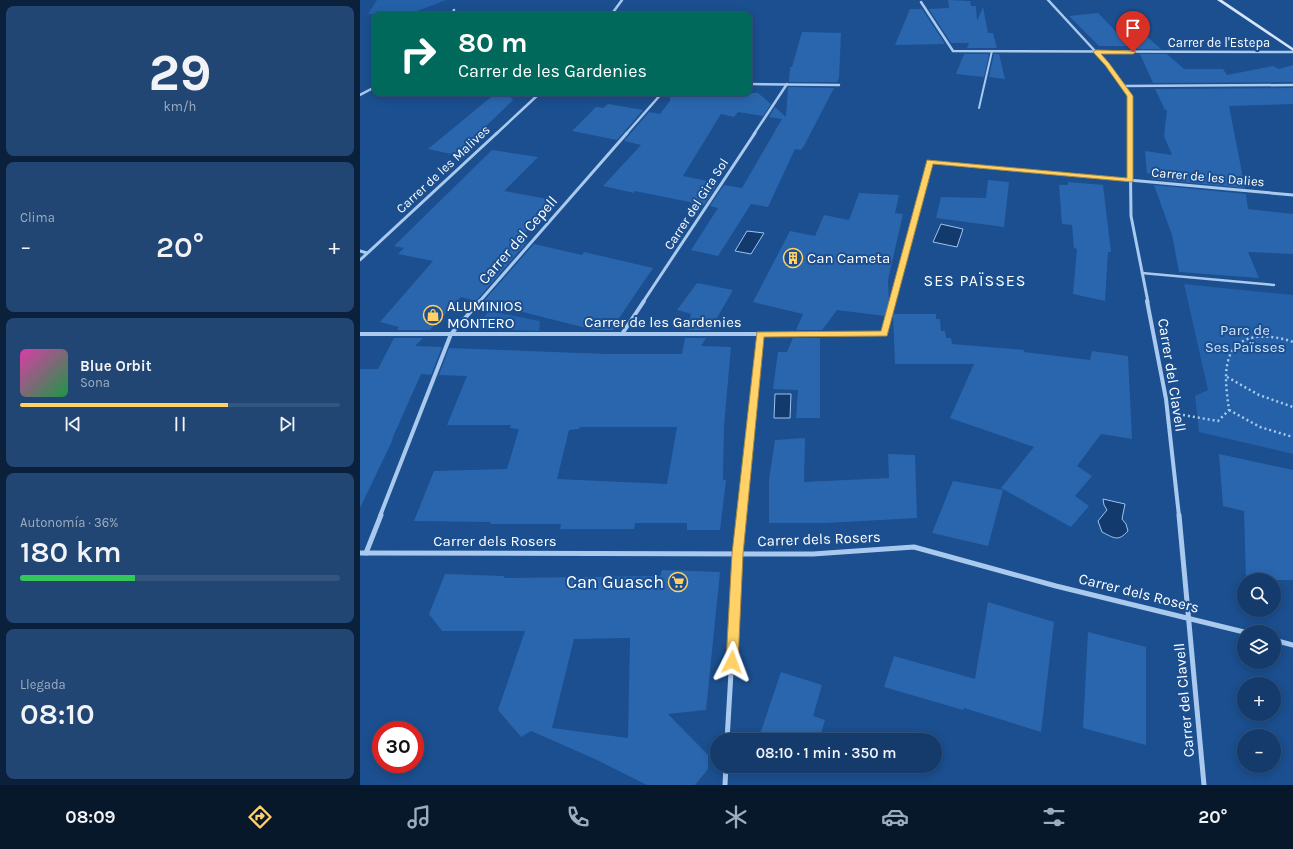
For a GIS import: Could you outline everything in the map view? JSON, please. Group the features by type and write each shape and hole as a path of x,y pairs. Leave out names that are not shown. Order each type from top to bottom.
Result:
{"main road":[{"path":"1219,0 1293,51"}],"street":[{"path":"613,12 622,0"},
{"name":"Carrer del Clavell","path":"1048,0 1107,64 1130,96 1130,216 1168,412 1204,785"},
{"name":"Carrer de l'Estepa","path":"921,2 952,51 1293,51"},
{"path":"752,84 839,85"},
{"name":"Carrer del Gira Sol","path":"622,334 786,84"},
{"path":"1123,86 1293,85"},
{"path":"360,95 372,89"},
{"name":"Carrer de les Malives","path":"360,260 537,96"},
{"name":"Carrer del Cepell","path":"363,553 451,334 659,96"},
{"name":"Carrer de les Gardenies","path":"360,334 884,334 930,162"},
{"name":"Carrer de les Dalies","path":"930,162 1293,195"},
{"path":"360,251 367,253"},
{"path":"727,733 738,554 760,334"},
{"name":"Carrer dels Rosers","path":"363,553 813,554 914,547 1056,586 1237,630"},
{"path":"1281,642 1293,645"},
{"path":"725,785 726,773"}],"lane":[{"path":"979,108 992,51"},
{"path":"1142,273 1274,285"}],"path":[{"path":"1168,412 1218,421 1229,410 1227,377 1228,359 1236,345 1248,339 1265,336 1285,339 1293,342"},
{"path":"1227,377 1259,395 1293,407"},
{"path":"1229,410 1240,418 1263,429 1293,437"}],"green space":[{"path":"377,0 446,0 415,12 372,12 372,14 368,14"},
{"name":"Parc de Ses Païsses","path":"1184,284 1293,295 1293,454 1199,432 1195,396 1208,390"},
{"path":"489,311 540,321 539,331 474,329"}],"shaded area":[{"path":"941,224 963,229 957,247 933,242"},
{"path":"747,231 764,233 751,254 735,251"},
{"path":"775,394 791,394 790,418 774,418"},
{"path":"1103,499 1125,504 1122,519 1126,524 1128,531 1119,538 1102,532 1098,521 1107,510"}],"building":[{"path":"948,0 970,1 971,6 976,6 977,21 983,7 988,33 993,33 997,48 967,48 969,43 951,43 929,9 949,8"},
{"path":"910,9 922,9 945,44 895,45"},
{"path":"1098,13 1130,46 1099,46 1069,16"},
{"path":"1123,16 1161,49 1137,49"},
{"path":"802,32 841,33 839,78 837,82 789,82 790,67 792,67"},
{"path":"964,54 989,54 984,77 956,74"},
{"path":"994,54 999,54 1005,79 989,77"},
{"path":"1140,54 1167,54 1184,69 1223,69 1227,75 1273,66 1279,69 1293,65 1293,82 1153,83"},
{"path":"788,87 834,88 805,144 801,150 795,149 768,207 751,204 718,256 691,250 718,208 710,206 724,185 742,188 782,119 769,117 775,107 786,117"},
{"path":"1293,88 1293,104 1229,106 1245,188 1152,179 1150,174 1147,173 1145,151 1172,155 1164,136 1167,110 1165,110 1155,89"},
{"path":"752,93 758,93 771,104 763,116 738,112 734,117 721,114 683,176 718,183 704,205 603,186 641,145 624,141 649,112 660,114 670,101 670,96 752,96"},
{"path":"492,96 510,96 513,100 456,155 428,149"},
{"path":"608,104 643,110 617,140 572,131 596,107 603,108"},
{"path":"492,150 538,157 504,191 553,200 518,241 527,242 476,301 461,297 430,330 397,330 399,327 380,322 433,261 398,254 404,248 394,246"},
{"path":"988,180 1009,182 1004,227 936,218 941,197 986,198"},
{"path":"1068,182 1103,185 1111,252 1108,252 1105,301 1073,294 1077,249 1074,248 1072,225 1062,224 1059,185 1068,185"},
{"path":"1154,185 1246,194 1248,209 1293,214 1293,254 1248,252 1259,278 1179,272 1172,235"},
{"path":"859,193 899,195 895,213 903,214 888,280 889,303 885,316 837,310 822,330 796,330 803,314 753,302 790,231 815,236 824,215 849,220"},
{"path":"534,244 582,255 584,252 653,268 615,324 613,330 594,330 483,302"},
{"path":"697,283 733,290 710,330 687,330 691,314 677,310"},
{"path":"893,314 936,314 936,319 940,319 941,331 945,331 946,338 951,338 952,344 1024,350 1024,352 1090,360 1092,351 1128,356 1132,439 1101,434 1077,466 1092,476 1075,496 1089,506 1071,527 1001,488 1034,447 950,418 974,364 895,364"},
{"path":"394,338 423,338 415,346 442,347 431,375 421,374 393,439 360,508 360,369 378,369"},
{"path":"685,338 706,338 701,346 731,347 724,426 723,480 726,480 720,530 687,530 687,523 635,523 634,529 560,529 561,524 490,524 491,522 414,521 434,471 507,469 519,429 510,428 511,425 447,425 467,376 439,375 449,348 607,354 682,354","holes":["580,427 677,427 667,484 557,479 569,430 579,429"]},
{"path":"793,338 820,338 820,418 796,418 798,390 773,389 778,352 787,352"},
{"path":"805,438 804,482 889,478 888,454 915,455 917,518 826,523 769,523 769,480 775,440"},
{"path":"1219,454 1293,470 1293,580 1281,580 1281,573 1246,573 1244,511 1223,506"},
{"path":"953,481 1003,490 988,546 932,533"},
{"path":"662,570 720,572 706,710 668,714 708,755 708,769 695,785 647,785 595,759 531,731 521,737 498,710 525,631 442,631 429,614 445,574 504,576 504,578 660,576","holes":["630,638 628,738 552,728 574,639"]},
{"path":"988,602 1054,622 1041,732 964,708 963,710 884,687 894,656 975,679"},
{"path":"1088,632 1146,647 1146,745 1083,728"},
{"path":"781,672 822,685 813,716 825,720 821,733 760,733"}],"place":[{"name":"Can Cameta","path":"793,258"},
{"name":"ALUMINIOS MONTERO","path":"433,315"},
{"name":"Can Guasch","path":"678,582"}],"district":[{"name":"SES PAÏSSES","path":"975,280"}],"route":[{"path":"732,662 738,554 760,334 884,334 930,162 1131,180 1130,96 1107,64 1096,52 1133,52"}]}
